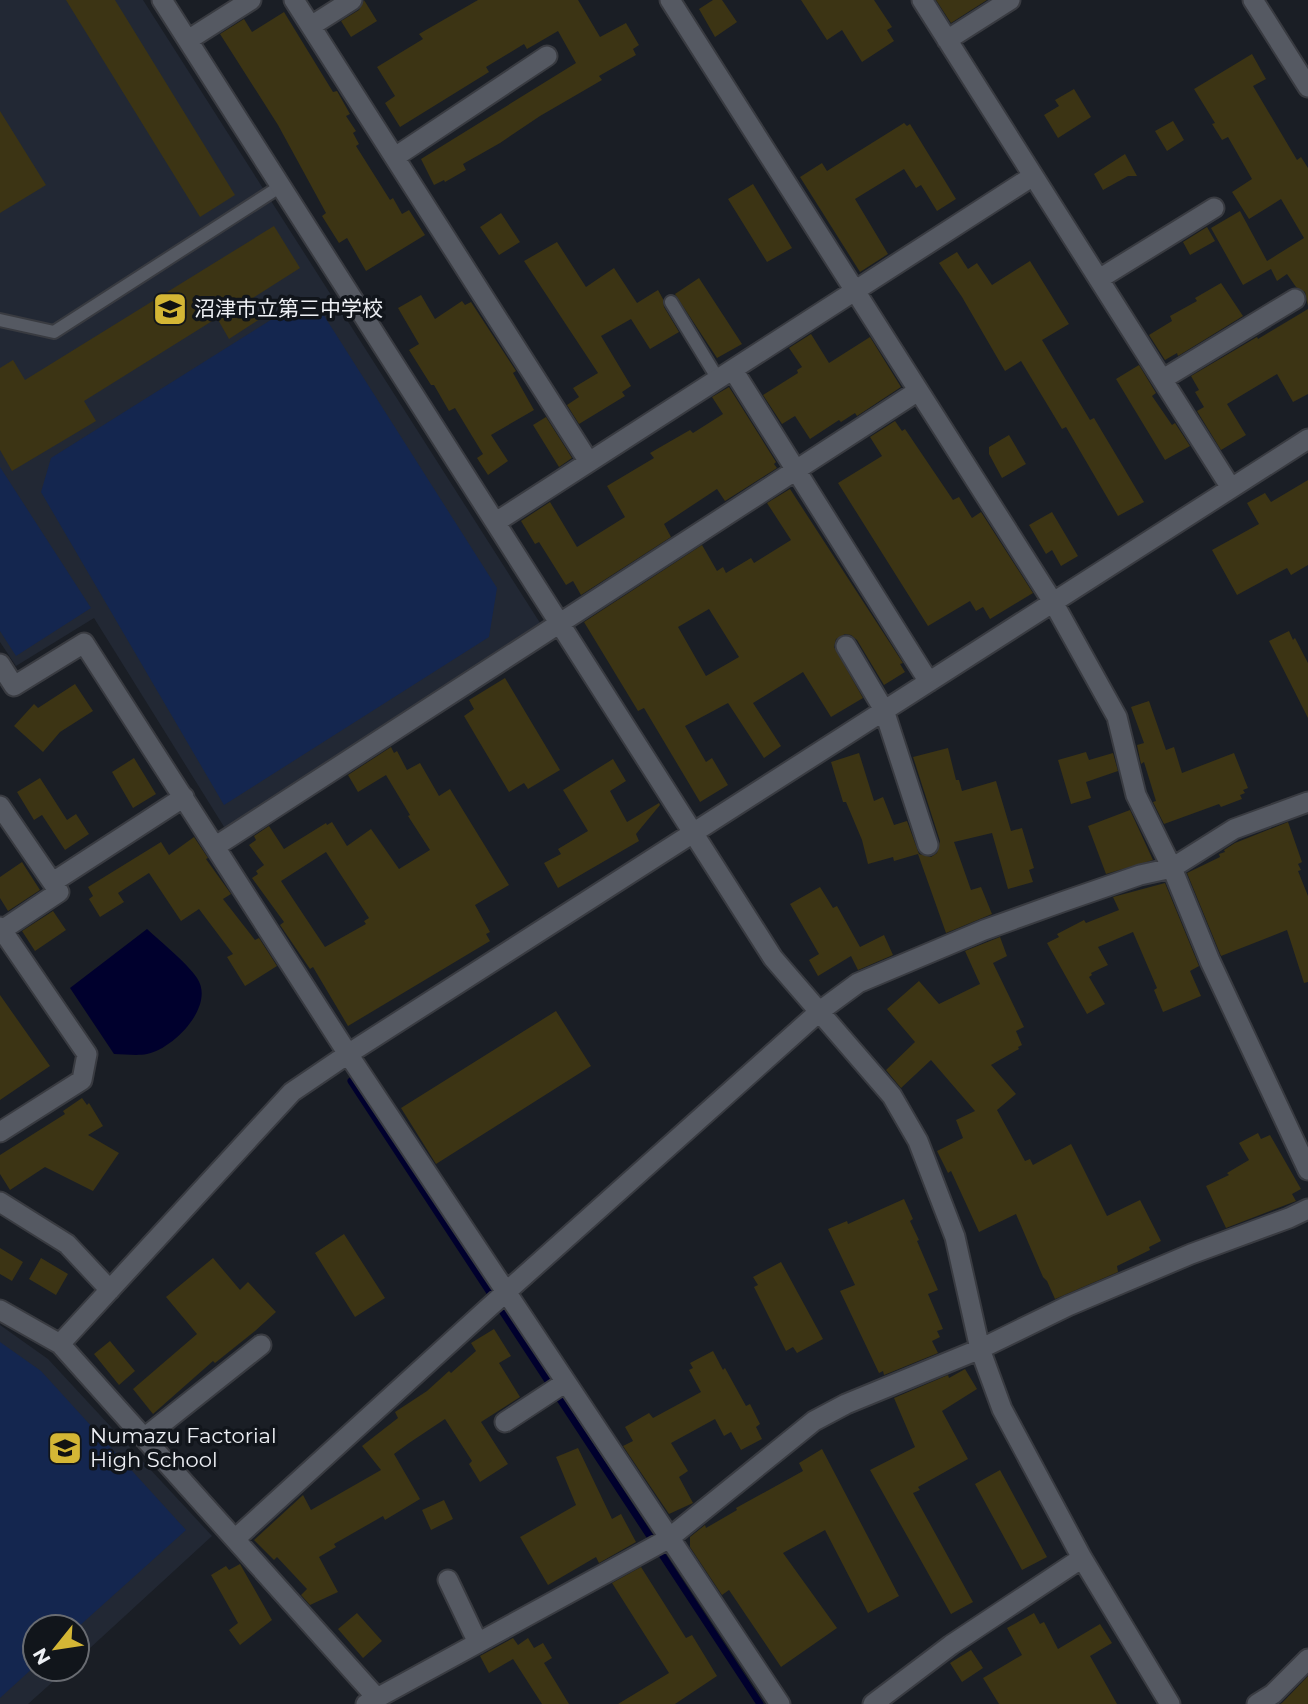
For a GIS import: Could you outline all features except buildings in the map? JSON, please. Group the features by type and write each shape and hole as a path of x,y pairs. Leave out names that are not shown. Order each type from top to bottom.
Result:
{"street":[{"path":"162,0 773,958 892,1096 918,1141 955,1237 980,1349 1002,1409 1082,1558 1170,1704"},
{"path":"188,40 251,0"},
{"path":"294,0 589,462"},
{"path":"312,26 352,0"},
{"path":"670,0 1053,603 1117,717 1136,795 1172,868 1210,961 1308,1170"},
{"path":"922,0 1231,488"},
{"path":"947,40 1010,0"},
{"path":"1253,0 1308,86"},
{"path":"395,158 547,56"},
{"path":"496,522 1033,176"},
{"path":"1099,279 1214,208"},
{"path":"1163,379 1295,299"},
{"path":"725,375 796,471 929,682"},
{"path":"216,846 918,391"},
{"path":"60,1344 292,1092 694,831 1308,439"},
{"path":"0,664 14,685 84,643 348,1054 780,1704"},
{"path":"846,646 884,710 928,845"},
{"path":"53,882 184,797"},
{"path":"235,1539 486,1310 820,1012 858,983 984,930 1140,875 1172,868 1234,829 1308,802"},
{"path":"0,806 59,892 1,929 86,1054 82,1080 0,1132"},
{"path":"0,1202 67,1244 110,1290"},
{"path":"0,1310 60,1344 378,1700 668,1539 814,1421 846,1404 980,1349 1068,1306 1191,1254 1308,1209"},
{"path":"144,1438 261,1345"},
{"path":"505,1422 566,1382"},
{"path":"873,1704 951,1645 1082,1558"},
{"path":"448,1580 478,1643"},
{"path":"1257,1704 1273,1694 1308,1659"}],"lane":[{"path":"0,320 54,332 281,186"},
{"path":"671,302 725,375"}],"shaded area":[{"name":"沼津市立第三中学校","path":"0,0 143,0 542,626 226,830 94,618 16,666 0,642"},
{"path":"296,304 323,314 497,588 489,637 224,805 41,492 51,458"},
{"path":"0,467 91,608 16,656 0,631"},
{"path":"147,929 193,972 201,989 201,1001 189,1025 168,1044 147,1054 114,1054 70,988"},
{"name":"Numazu Factorial High School","path":"0,1325 48,1359 212,1536 91,1647 91,1613 21,1613 21,1683 51,1683 28,1704 0,1704"},
{"name":"Numazu Factorial High School","path":"0,1342 41,1371 186,1530 91,1615 91,1613 21,1613 21,1679 0,1698"}],"waterway":[{"path":"351,1081 760,1704"}],"place":[{"name":"沼津市立第三中学校","path":"170,309"},
{"name":"Numazu Factorial High School","path":"65,1448"}]}
